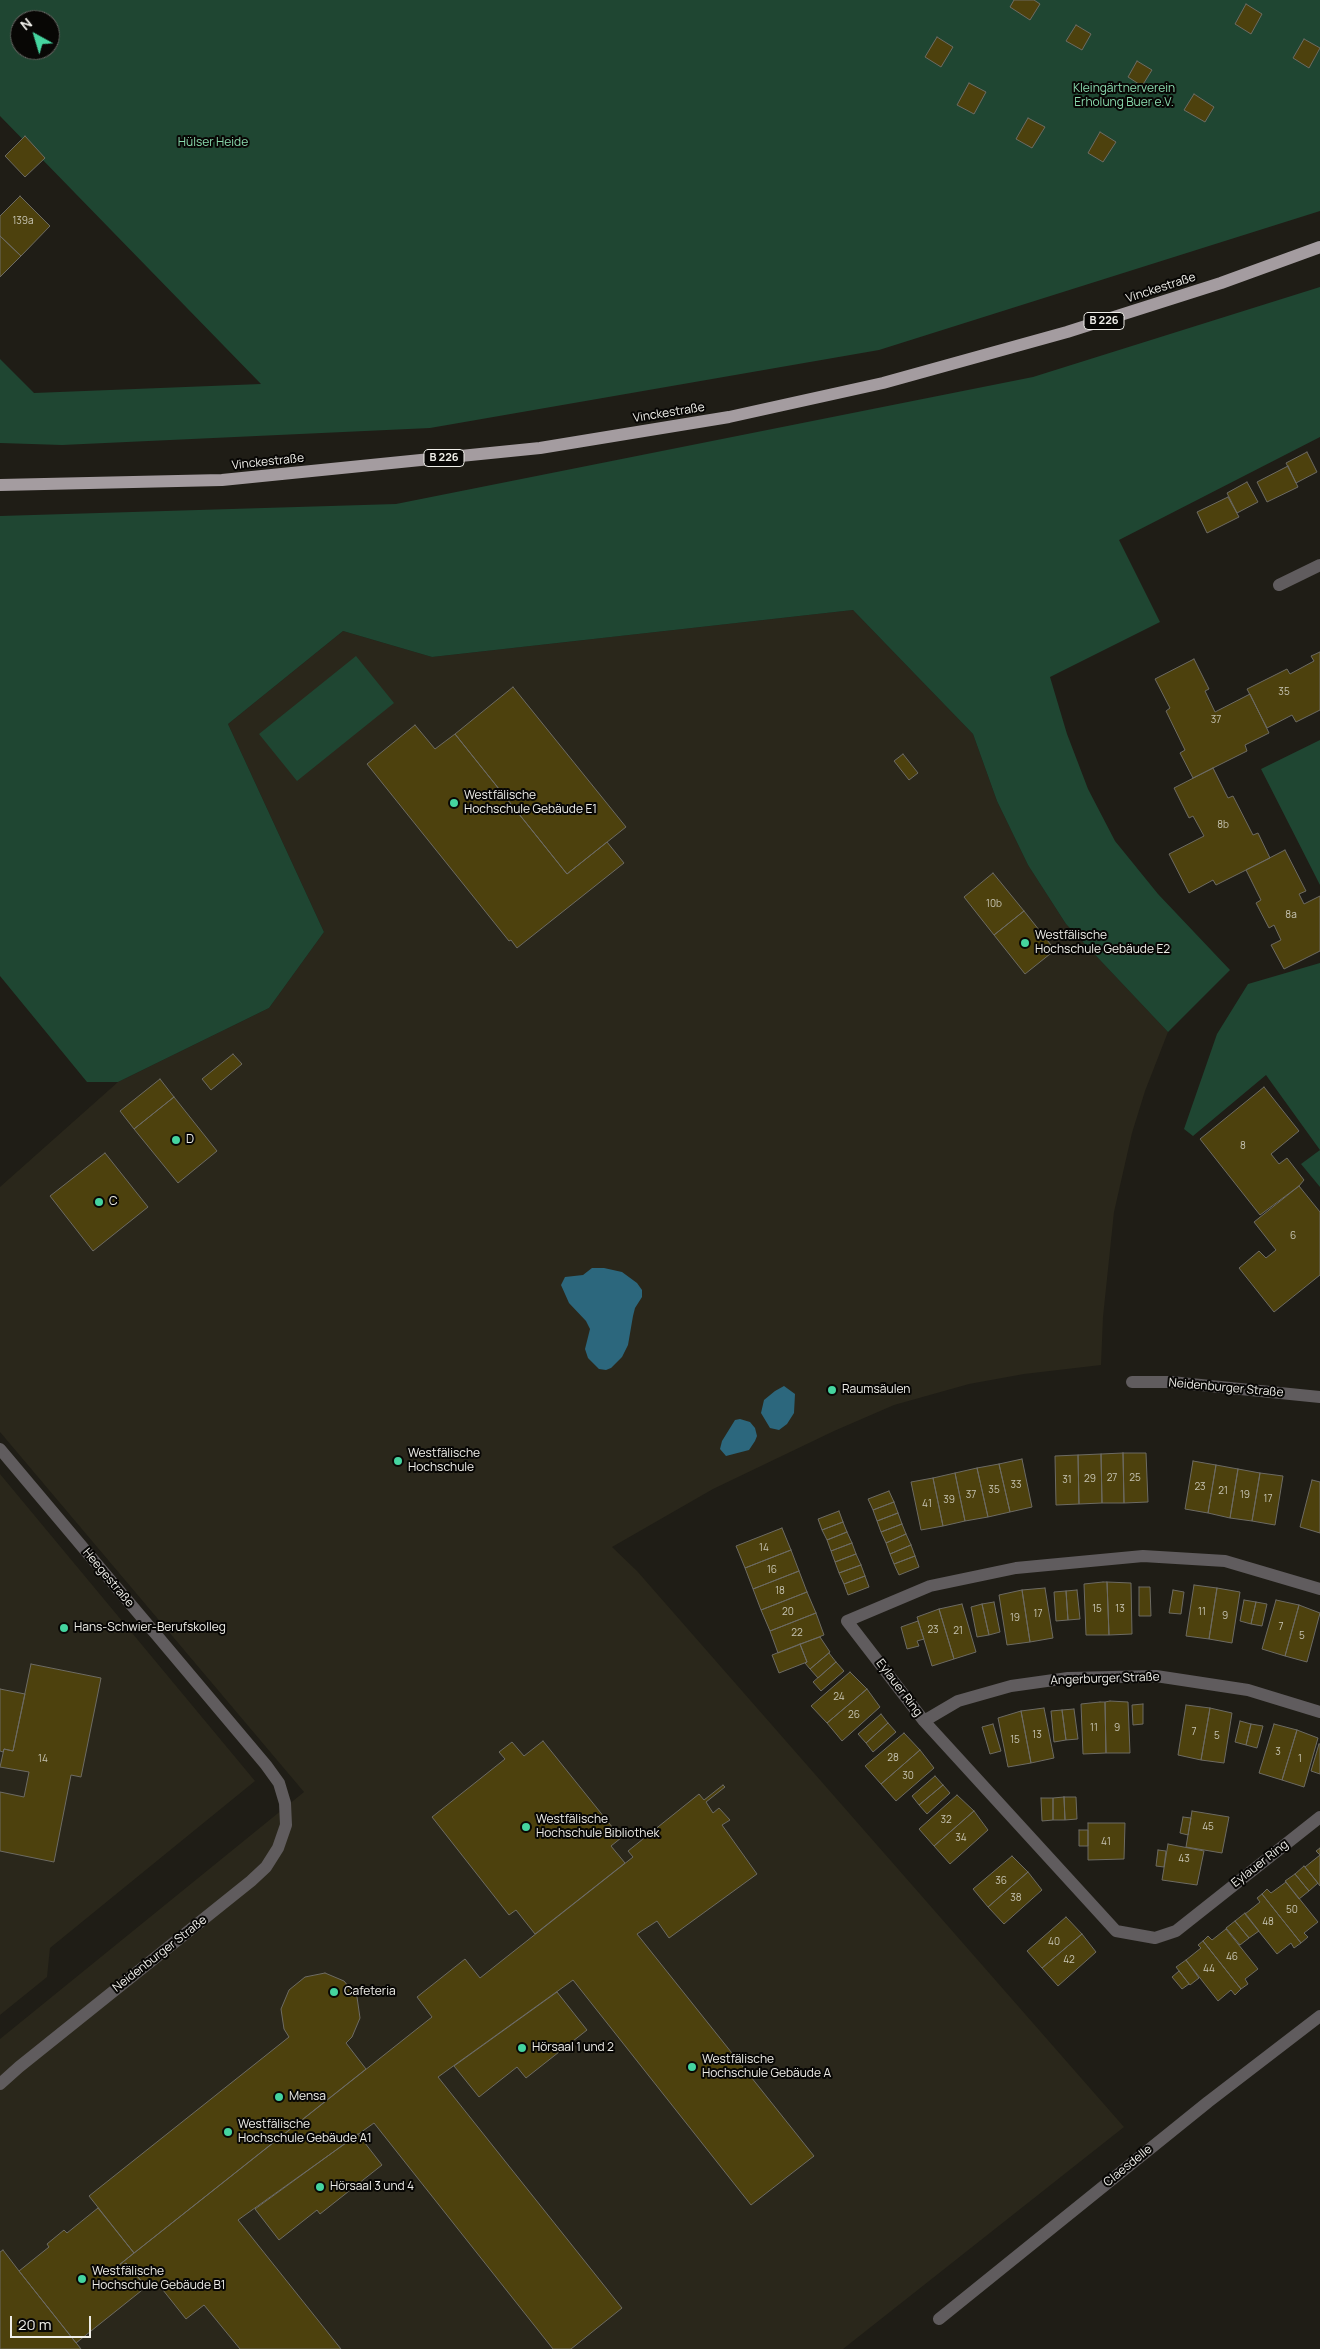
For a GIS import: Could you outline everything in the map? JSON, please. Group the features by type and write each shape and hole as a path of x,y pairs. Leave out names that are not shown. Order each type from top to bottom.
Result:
{"main road":[{"name":"Vinckestraße","path":"0,485 222,480 540,448 729,417 883,383 1067,332 1221,283 1320,247"}],"street":[{"path":"1279,585 1320,565"},
{"name":"Neidenburger Straße","path":"1132,1382 1171,1382 1320,1397"},
{"name":"Heegestraße","path":"0,1449 266,1765 279,1783 286,1803"},
{"name":"Eylauer Ring","path":"1320,1589 1225,1561 1143,1556 1016,1568 930,1586 847,1621 924,1721 1116,1931 1156,1938 1176,1930 1320,1817"},
{"name":"Angerburger Straße","path":"924,1721 958,1701 1011,1686 1068,1678 1156,1676 1248,1690 1320,1712"},
{"name":"Neidenburger Straße","path":"0,2084 19,2066 237,1894 266,1867 278,1848 286,1825 286,1803"},
{"name":"Claesdelle","path":"939,2319 1170,2132 1320,2016"}],"shaded area":[{"name":"Westfälische Hochschule","path":"853,610 973,734 997,801 1028,865 1066,924 1168,1032 1145,1091 1132,1133 1114,1212 1103,1317 1101,1365 1024,1374 969,1384 894,1405 834,1431 713,1489 612,1547 637,1571 1124,2127 843,2349 0,2349 0,2039 304,1792 0,1432 0,1187 118,1082 269,1008 324,932 228,724 343,631 432,657"},
{"name":"Hans-Schwier-Berufskolleg","path":"0,1474 255,1781 50,1948 47,1977 0,2015"}],"green space":[{"path":"0,0 1320,0 1320,211 879,350 430,428 62,445 0,443 0,359 34,393 261,384 0,116"},
{"path":"1320,287 1320,437 1119,540 1160,622 1050,677 1067,734 1088,789 1115,841 1158,894 1230,970 1168,1032 1066,924 1028,865 997,801 973,734 853,610 432,657 343,631 228,724 324,932 269,1008 118,1082 87,1082 0,976 0,516 396,504 1033,377"},
{"path":"356,656 394,703 297,781 259,734"},
{"path":"1320,740 1320,885 1261,769"},
{"path":"1320,963 1320,1150 1266,1075 1193,1136 1184,1129 1217,1034 1248,984"},
{"path":"1320,1150 1320,1187 1301,1164"}],"water":[{"path":"592,1268 604,1268 622,1272 637,1283 642,1290 642,1297 635,1308 628,1345 622,1357 611,1368 606,1370 599,1369 588,1358 585,1349 590,1329 586,1321 569,1303 561,1285 565,1277 583,1275"},
{"path":"784,1386 795,1394 794,1413 787,1424 779,1430 770,1428 761,1413 764,1400"},
{"path":"740,1419 750,1422 755,1428 757,1436 749,1450 726,1456 720,1449 722,1441 735,1420"}],"building":[{"path":"1014,0 1034,0 1040,4 1030,20 1010,7"},
{"path":"1246,4 1262,14 1251,34 1235,24"},
{"path":"1076,25 1091,34 1082,50 1066,41"},
{"path":"937,37 953,47 941,67 925,57"},
{"path":"1304,39 1320,48 1309,68 1293,58"},
{"path":"1137,61 1152,70 1142,86 1128,77"},
{"path":"969,83 986,92 974,114 957,105"},
{"path":"1194,94 1214,107 1205,122 1184,110"},
{"path":"1028,118 1045,127 1032,148 1016,139"},
{"path":"1100,132 1116,142 1103,162 1088,153"},
{"path":"25,136 45,158 25,177 5,156"},
{"path":"20,196 50,226 21,256 0,236 0,216"},
{"path":"0,236 21,256 0,277"},
{"path":"1307,452 1317,472 1296,483 1286,463"},
{"path":"1288,466 1298,487 1267,502 1257,482"},
{"path":"1247,482 1258,502 1237,513 1227,493"},
{"path":"1228,497 1239,517 1207,533 1197,512"},
{"path":"1320,652 1320,710 1296,722 1292,715 1267,728 1247,689 1287,669 1290,674 1314,661 1311,656"},
{"path":"1194,659 1209,689 1205,691 1215,712 1250,694 1269,733 1245,745 1247,751 1193,778 1180,753 1185,750 1166,711 1170,708 1155,679"},
{"name":"Westfälische Hochschule Gebäude E1","path":"513,687 626,827 567,874 455,734"},
{"name":"Westfälische Hochschule Gebäude E1","path":"415,725 435,749 455,734 567,874 607,842 624,863 517,948 511,940 509,941 367,764"},
{"path":"903,754 918,773 909,780 894,761"},
{"path":"1213,768 1228,798 1233,796 1253,835 1258,833 1270,858 1216,885 1213,880 1189,893 1169,854 1204,836 1193,816 1189,818 1174,788"},
{"path":"1285,850 1306,891 1299,894 1304,904 1320,896 1320,951 1284,969 1271,945 1281,940 1274,925 1269,928 1256,903 1261,900 1246,870"},
{"name":"Westfälische Hochschule Gebäude E2","path":"993,873 1024,911 994,935 964,897"},
{"name":"Westfälische Hochschule Gebäude E2","path":"1024,911 1055,950 1025,974 994,935"},
{"path":"233,1054 242,1064 211,1090 202,1079"},
{"path":"160,1079 174,1097 134,1129 120,1111"},
{"path":"1264,1087 1299,1131 1271,1154 1279,1164 1287,1158 1304,1180 1299,1186 1260,1215 1200,1139"},
{"name":"D","path":"174,1097 217,1151 178,1183 134,1129"},
{"name":"C","path":"105,1153 148,1207 93,1251 50,1196"},
{"path":"1299,1186 1320,1212 1320,1275 1274,1312 1239,1268 1259,1251 1266,1258 1276,1250 1254,1222"},
{"path":"1123,1453 1146,1453 1148,1502 1124,1503"},
{"path":"1123,1453 1124,1503 1102,1503 1101,1454"},
{"path":"1101,1454 1102,1503 1079,1504 1078,1455"},
{"path":"1078,1455 1079,1504 1056,1505 1055,1456"},
{"path":"1022,1459 1032,1507 1010,1512 999,1464"},
{"path":"1193,1461 1216,1465 1208,1513 1185,1509"},
{"path":"999,1464 1010,1512 988,1517 977,1468"},
{"path":"1216,1465 1238,1469 1230,1518 1208,1513"},
{"path":"977,1468 988,1517 965,1521 955,1473"},
{"path":"1238,1469 1260,1473 1252,1521 1230,1518"},
{"path":"955,1473 965,1521 943,1526 933,1478"},
{"path":"1260,1473 1283,1476 1275,1525 1252,1521"},
{"path":"933,1478 943,1526 921,1530 911,1482"},
{"path":"1312,1480 1320,1482 1320,1533 1300,1527"},
{"path":"889,1491 894,1502 873,1510 868,1499"},
{"path":"894,1502 898,1513 877,1521 873,1510"},
{"path":"839,1511 843,1522 822,1530 818,1519"},
{"path":"898,1513 902,1524 881,1532 877,1521"},
{"path":"843,1522 847,1532 827,1540 822,1530"},
{"path":"902,1524 906,1534 886,1543 881,1532"},
{"path":"782,1528 791,1550 745,1568 736,1546"},
{"path":"847,1532 852,1543 831,1551 827,1540"},
{"path":"906,1534 911,1545 890,1554 886,1543"},
{"path":"852,1543 856,1554 835,1562 831,1551"},
{"path":"911,1545 915,1556 894,1564 890,1554"},
{"path":"791,1550 799,1571 753,1589 745,1568"},
{"path":"856,1554 861,1565 839,1573 835,1562"},
{"path":"915,1556 919,1567 899,1575 894,1564"},
{"path":"861,1565 865,1576 844,1584 839,1573"},
{"path":"799,1571 807,1592 761,1610 753,1589"},
{"path":"865,1576 869,1587 848,1595 844,1584"},
{"path":"1107,1582 1109,1635 1086,1635 1084,1584"},
{"path":"1107,1582 1131,1583 1132,1634 1109,1635"},
{"path":"1194,1585 1217,1588 1209,1639 1186,1636"},
{"path":"1139,1587 1150,1587 1151,1616 1139,1616"},
{"path":"1045,1588 1053,1638 1030,1642 1022,1590"},
{"path":"1217,1588 1240,1592 1232,1643 1209,1639"},
{"path":"1022,1590 1030,1642 1007,1645 999,1595"},
{"path":"1077,1590 1080,1619 1068,1620 1066,1591"},
{"path":"1173,1590 1184,1592 1181,1614 1169,1613"},
{"path":"1066,1591 1068,1620 1056,1621 1054,1592"},
{"path":"807,1592 816,1613 770,1631 761,1610"},
{"path":"1244,1600 1256,1602 1251,1624 1240,1621"},
{"path":"1276,1600 1299,1605 1285,1656 1262,1649"},
{"path":"994,1602 1000,1632 989,1635 982,1604"},
{"path":"1256,1602 1267,1604 1262,1626 1251,1624"},
{"path":"962,1604 976,1652 954,1659 939,1609"},
{"path":"982,1604 989,1635 977,1637 971,1607"},
{"path":"1299,1605 1320,1613 1307,1662 1285,1656"},
{"path":"939,1609 954,1659 932,1666 917,1617"},
{"path":"816,1613 824,1635 778,1653 770,1631"},
{"path":"918,1621 924,1639 917,1641 919,1646 907,1649 901,1627"},
{"path":"820,1637 830,1652 810,1669 805,1663 807,1662 800,1644"},
{"path":"800,1644 807,1662 779,1673 772,1655"},
{"path":"829,1653 836,1662 818,1678 810,1669"},
{"path":"836,1662 844,1671 821,1691 813,1682"},
{"path":"31,1664 101,1678 81,1777 71,1775 54,1862 0,1851 0,1792 24,1797 29,1772 0,1767 4,1749 13,1751"},
{"path":"850,1672 867,1689 827,1723 811,1706"},
{"path":"0,1689 25,1694 13,1751 4,1749 3,1752 0,1751"},
{"path":"867,1689 880,1707 842,1741 827,1723"},
{"path":"1105,1702 1128,1702 1130,1753 1106,1753"},
{"path":"1105,1702 1106,1753 1083,1754 1081,1704"},
{"path":"1143,1704 1143,1724 1133,1725 1132,1705"},
{"path":"1186,1705 1210,1708 1201,1760 1178,1755"},
{"path":"1044,1708 1054,1758 1031,1763 1021,1711"},
{"path":"1210,1708 1232,1713 1224,1763 1201,1760"},
{"path":"1074,1709 1078,1739 1066,1740 1062,1710"},
{"path":"1062,1710 1066,1740 1054,1742 1051,1711"},
{"path":"1021,1711 1031,1763 1008,1767 998,1718"},
{"path":"881,1714 888,1723 866,1743 858,1734"},
{"path":"1240,1721 1251,1724 1246,1745 1235,1742"},
{"path":"888,1723 896,1732 873,1752 866,1743"},
{"path":"993,1724 1001,1751 990,1754 982,1727"},
{"path":"1251,1724 1263,1726 1257,1748 1246,1745"},
{"path":"1274,1724 1297,1730 1282,1780 1259,1773"},
{"path":"1297,1730 1318,1738 1304,1787 1282,1780"},
{"path":"904,1733 920,1750 881,1784 865,1766"},
{"name":"Westfälische Hochschule Bibliothek","path":"543,1741 621,1838 611,1846 625,1863 535,1934 516,1910 509,1915 432,1817 505,1759 499,1752 512,1742 524,1756"},
{"path":"1320,1744 1320,1774 1311,1771"},
{"path":"920,1750 934,1768 896,1801 881,1784"},
{"path":"935,1776 943,1785 919,1805 912,1796"},
{"name":"Westfälische Hochschule Gebäude A","path":"723,1785 725,1787 706,1802 713,1813 719,1808 730,1820 722,1825 757,1874 669,1938 657,1921 637,1934 814,2156 751,2205 573,1980 438,2077 622,2308 571,2349 553,2349 374,2123 238,2220 341,2349 240,2349 204,2305 186,2319 155,2280 146,2286 126,2263 116,2271 114,2269 432,2017 417,1997 465,1959 480,1978 633,1857 628,1851 699,1794 704,1800"},
{"path":"943,1785 950,1793 927,1814 919,1805"},
{"path":"957,1795 974,1811 934,1846 919,1829"},
{"path":"1064,1797 1065,1820 1053,1820 1053,1798"},
{"path":"1064,1797 1076,1797 1077,1819 1065,1820"},
{"path":"1041,1798 1053,1798 1053,1820 1042,1821"},
{"path":"974,1811 988,1830 950,1864 934,1846"},
{"path":"1192,1811 1229,1817 1222,1853 1186,1847"},
{"path":"1183,1817 1191,1818 1188,1835 1180,1833"},
{"path":"1088,1823 1125,1823 1124,1859 1088,1860"},
{"path":"1079,1830 1088,1830 1088,1846 1079,1846"},
{"path":"1168,1844 1204,1851 1197,1885 1162,1880"},
{"path":"1158,1850 1166,1851 1164,1867 1156,1866"},
{"path":"1320,1855 1320,1886 1305,1867"},
{"path":"1012,1856 1028,1872 988,1907 973,1889"},
{"path":"1304,1866 1318,1883 1309,1891 1295,1874"},
{"path":"1028,1872 1042,1890 1004,1924 988,1907"},
{"path":"1295,1874 1309,1891 1299,1899 1285,1881"},
{"path":"1286,1882 1318,1922 1304,1933 1308,1937 1301,1943 1262,1894 1267,1889 1271,1893"},
{"path":"1262,1894 1301,1943 1294,1948 1291,1943 1277,1954 1245,1914 1260,1902 1257,1898"},
{"path":"1245,1913 1259,1931 1249,1938 1235,1921"},
{"path":"1066,1917 1082,1934 1042,1968 1027,1951"},
{"path":"1235,1921 1249,1938 1240,1945 1226,1928"},
{"path":"1226,1929 1258,1969 1245,1979 1248,1984 1241,1989 1203,1941 1208,1936 1212,1940"},
{"path":"1082,1934 1096,1952 1058,1986 1042,1968"},
{"path":"1203,1941 1241,1989 1235,1995 1231,1990 1218,2001 1186,1960 1201,1948 1198,1945"},
{"path":"1186,1960 1199,1978 1190,1985 1176,1967"},
{"path":"1179,1971 1189,1984 1182,1989 1172,1977"},
{"name":"Westfälische Hochschule Gebäude A1","path":"325,1973 344,1981 357,1997 360,2018 352,2037 346,2043 366,2069 134,2253 89,2196 289,2037 284,2029 281,2009 289,1990 305,1977"},
{"name":"Hörsaal 1 und 2","path":"557,1992 587,2030 526,2078 517,2067 479,2097 454,2066"},
{"name":"Hörsaal 3 und 4","path":"358,2134 382,2165 320,2214 317,2210 279,2240 255,2209"},
{"name":"Westfälische Hochschule Gebäude B1","path":"98,2208 134,2253 114,2269 116,2271 126,2263 146,2287 76,2343 19,2271 49,2247 47,2244 64,2230 67,2233"},
{"path":"3,2250 81,2349 0,2349 0,2252"}],"place":[{"name":"Westfälische Hochschule Gebäude E1","path":"454,803"},
{"name":"Westfälische Hochschule Gebäude E2","path":"1025,943"},
{"name":"D","path":"176,1140"},
{"name":"C","path":"99,1202"},
{"name":"Raumsäulen","path":"832,1390"},
{"name":"Westfälische Hochschule","path":"398,1461"},
{"name":"Hans-Schwier-Berufskolleg","path":"64,1628"},
{"name":"Westfälische Hochschule Bibliothek","path":"526,1827"},
{"name":"Cafeteria","path":"334,1992"},
{"name":"Hörsaal 1 und 2","path":"522,2048"},
{"name":"Westfälische Hochschule Gebäude A","path":"692,2067"},
{"name":"Mensa","path":"279,2097"},
{"name":"Westfälische Hochschule Gebäude A1","path":"228,2132"},
{"name":"Hörsaal 3 und 4","path":"320,2187"},
{"name":"Westfälische Hochschule Gebäude B1","path":"82,2279"}],"park label":[{"name":"Kleingärtnerverein Erholung Buer e.V.","path":"1124,96"},
{"name":"Hülser Heide","path":"213,143"}]}
